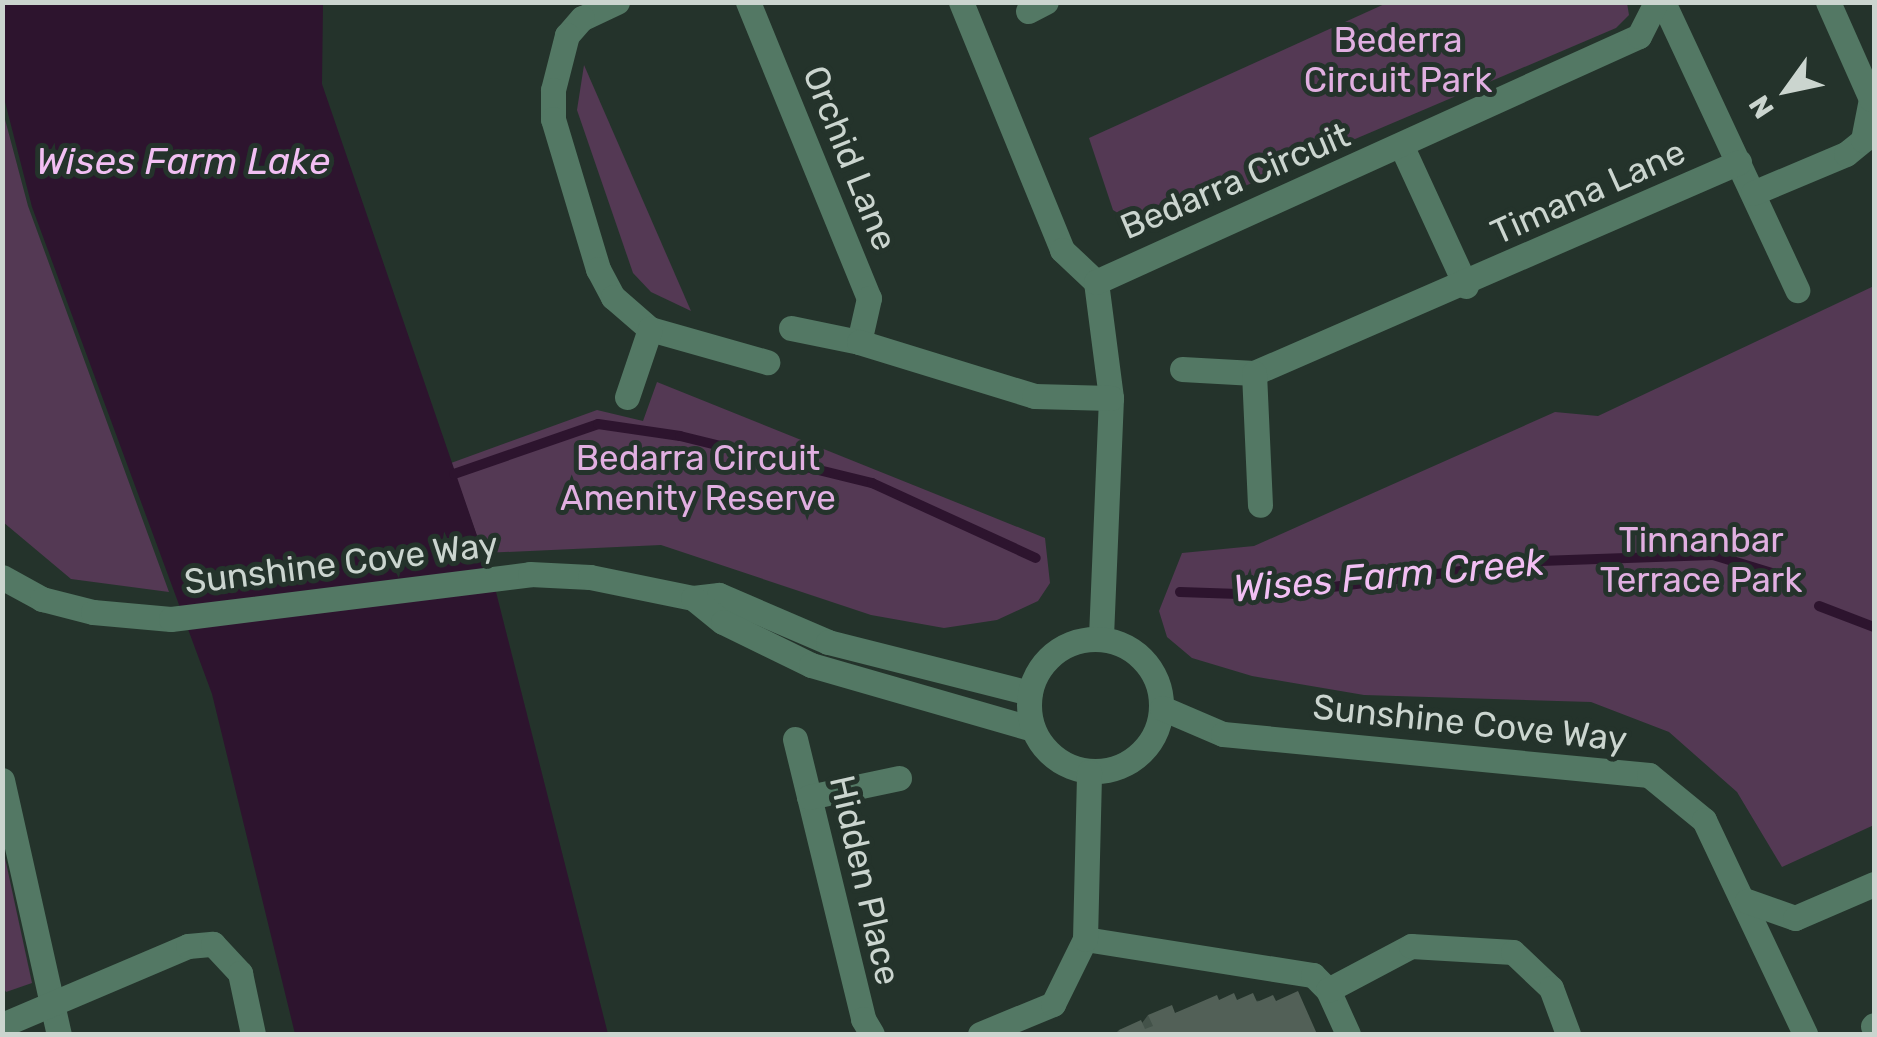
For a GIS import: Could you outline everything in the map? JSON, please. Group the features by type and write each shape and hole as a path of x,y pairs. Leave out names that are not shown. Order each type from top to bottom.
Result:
{"street":[{"path":"617,2 582,18 567,36 558,59 553,119 598,269 612,298 650,328 766,362"},
{"name":"Orchid Lane","path":"748,2 869,298 860,342"},
{"name":"Bedarra Circuit","path":"961,2 1062,250 1096,282 1111,398 1101,639"},
{"name":"Bedarra Circuit","path":"1096,282 1402,148 1639,36 1660,2"},
{"name":"Bedarra Circuit","path":"1660,2 1797,290"},
{"path":"1753,193 1846,154 1863,140 1871,100 1828,2"},
{"name":"Timana Lane","path":"1402,148 1466,286"},
{"name":"Timana Lane","path":"1182,369 1254,374 1466,286 1739,162"},
{"path":"627,397 650,328"},
{"path":"791,328 860,342 1034,396 1111,398"},
{"path":"1254,374 1260,505"},
{"name":"Sunshine Cove Way","path":"2,577 42,599 93,612 171,619 530,574 607,579 693,598 719,595 828,642 1030,693"},
{"name":"Sunshine Cove Way","path":"693,598 723,622 811,665 1033,729"},
{"path":"1101,639 1137,654 1158,682 1162,708 1145,750 1117,769 1089,772 1052,757 1033,729 1030,693 1053,654 1101,639"},
{"name":"Sunshine Cove Way","path":"1162,708 1222,734 1649,775 1704,820 1748,901 1805,1034"},
{"name":"Hidden Place","path":"796,739 863,1019 872,1034"},
{"path":"980,1034 1053,1004 1085,939 1089,772"},
{"path":"810,797 900,778"},
{"path":"2,780 59,1034"},
{"path":"1748,901 1795,918 1874,884"},
{"path":"1085,939 1313,975 1328,990 1348,1034"},
{"path":"2,1024 51,999 188,946 213,944 234,961 253,1034"},
{"path":"1328,990 1411,946 1513,952 1551,988 1568,1034"}],"green space":[{"name":"Bederra Circuit Park","path":"1389,2 1627,3 1629,15 1616,28 1144,229 1113,210 1089,138"},
{"path":"584,65 691,311 651,292 633,273 577,110"},
{"path":"2,108 28,206 169,592 71,579 3,522"},
{"name":"Tinnanbar Terrace Park","path":"1874,286 1874,825 1782,867 1737,792 1669,732 1591,702 1364,695 1252,676 1192,658 1167,637 1159,611 1182,553 1254,546 1555,412 1598,416"},
{"name":"Bedarra Circuit Amenity Reserve","path":"657,382 1045,538 1050,583 1038,601 997,620 944,628 871,615 661,545 483,553 451,463 597,410 643,421"},
{"path":"2,844 32,983 6,992 2,985"}],"water":[{"name":"Wises Farm Lake","path":"2,3 323,3 322,84 495,588 608,1034 295,1034 212,694 32,207 3,94"}],"building":[{"path":"1298,991 1317,1034 1121,1034 1119,1030 1141,1020 1145,1029 1153,1026 1148,1015 1172,1005 1175,1013 1217,995 1219,1000 1234,993 1237,1000 1253,993 1257,1002 1273,995 1276,1001"}],"waterway":[{"name":"Wises Farm Creek","path":"454,474 598,424 680,436 872,483 1036,558"},
{"name":"Wises Farm Creek","path":"1180,592 1268,595 1540,561 1713,555 1775,574"},
{"name":"Wises Farm Creek","path":"1819,606 1874,627"}]}
